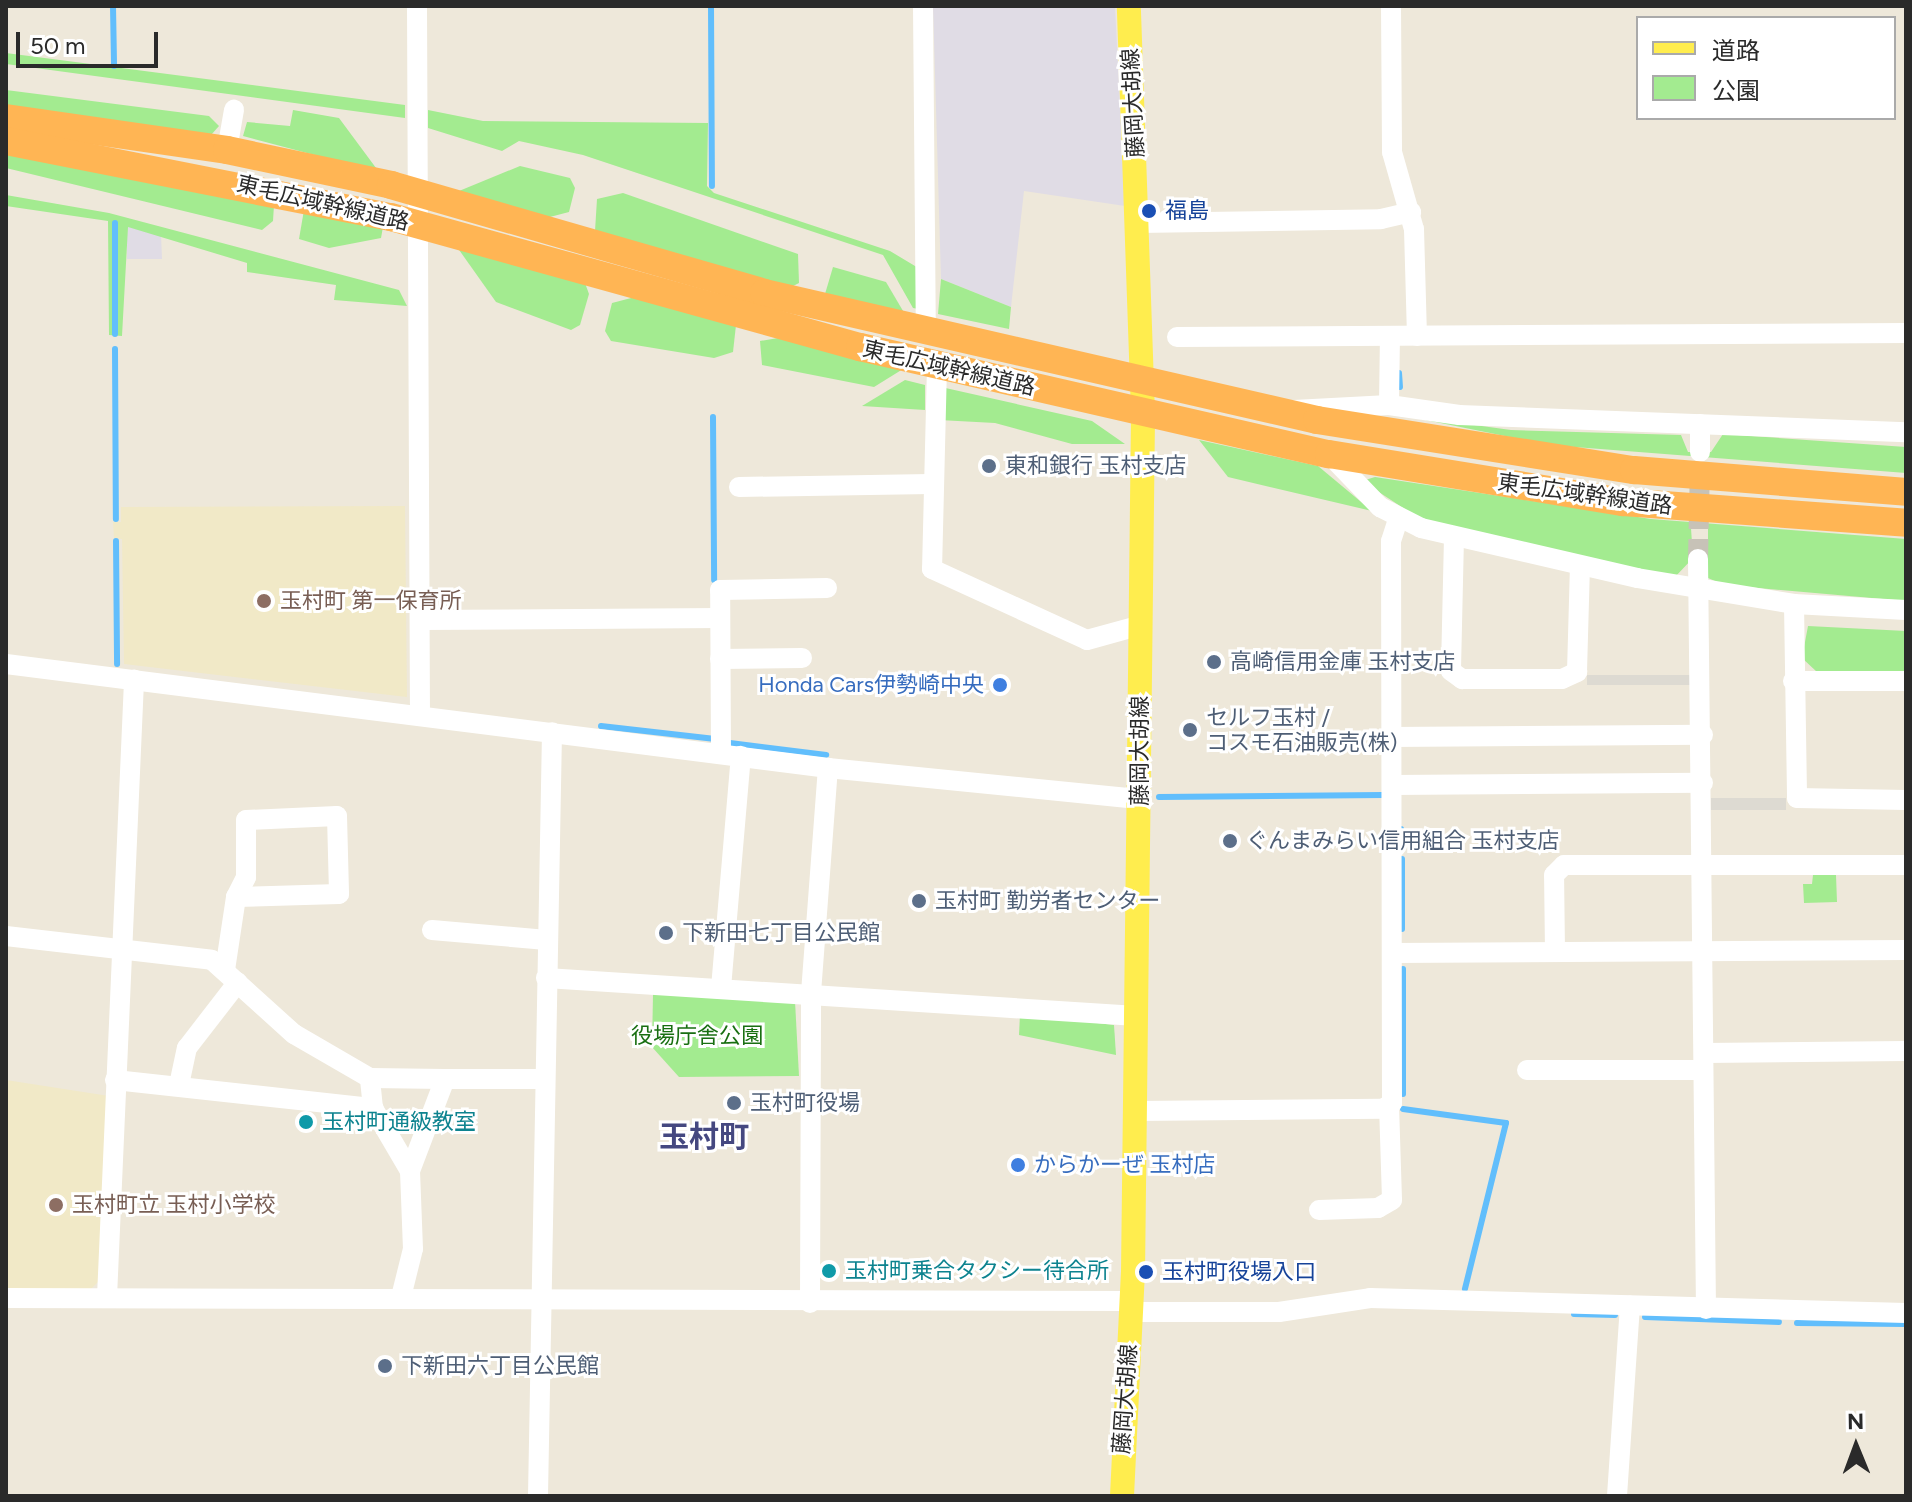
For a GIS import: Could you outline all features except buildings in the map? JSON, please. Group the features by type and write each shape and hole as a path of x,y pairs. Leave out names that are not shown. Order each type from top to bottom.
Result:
{"highway":[{"name":"東毛広域幹線道路","path":"6,118 227,150 418,193 926,333 1282,413 1634,470 1906,492"},
{"name":"東毛広域幹線道路","path":"6,141 99,154 419,225 937,366 1329,454 1623,502 1906,523"}],"main road":[{"name":"藤岡大胡線","path":"1122,1496 1136,1111 1143,413 1129,6"}],"street":[{"path":"417,6 420,714"},
{"path":"923,6 926,333"},
{"path":"1391,6 1392,152 1411,212 1417,336"},
{"path":"227,150 234,110"},
{"path":"1138,223 1381,219 1411,212"},
{"path":"1177,337 1906,333"},
{"path":"1389,405 1390,336"},
{"path":"937,366 931,484 932,569 1087,640 1141,625"},
{"path":"1282,413 1389,405 1459,415 1906,432"},
{"path":"1700,424 1700,452"},
{"path":"1329,454 1398,519 1454,537 1580,566 1794,604 1906,610"},
{"path":"739,487 931,484"},
{"path":"1319,1210 1392,1200 1389,1107 1393,953 1391,541 1398,519"},
{"path":"1454,537 1451,671 1462,679 1562,679 1577,672 1580,566"},
{"path":"1698,559 1703,735 1706,1309"},
{"path":"721,988 731,755 720,659 720,590 827,588"},
{"path":"1794,604 1797,798 1906,800"},
{"path":"421,620 720,618"},
{"path":"720,659 802,658"},
{"path":"6,664 828,768 1140,799"},
{"path":"107,1297 134,680"},
{"path":"1793,681 1906,681"},
{"path":"538,1496 552,732"},
{"path":"1391,737 1703,735"},
{"path":"810,1303 811,993 828,768"},
{"path":"1392,785 1703,783"},
{"path":"179,1085 193,1037 232,976 236,897 246,877 246,820 337,816 339,894 236,897"},
{"path":"1555,952 1557,868 1906,865"},
{"path":"432,930 547,940"},
{"path":"6,936 212,960 294,1034 370,1078 545,1079"},
{"path":"1393,953 1906,950"},
{"path":"546,978 1137,1016"},
{"path":"1527,1070 1906,1051"},
{"path":"370,1078 373,1108 410,1171"},
{"path":"401,1297 413,1249 410,1171 445,1079"},
{"path":"115,1080 373,1108"},
{"path":"1136,1111 1389,1107"},
{"path":"6,1298 541,1296 810,1303 1131,1306 1279,1312 1370,1298 1906,1313"},
{"path":"1617,1496 1630,1305"}],"shaded area":[{"path":"933,6 1115,6 1125,206 1024,191 1011,307 941,279"},
{"path":"127,226 161,235 162,259 127,259"},
{"name":"玉村町 第一保育所","path":"405,506 407,697 124,664 122,539 114,538 113,522 121,522 121,507"},
{"path":"1587,675 1693,675 1693,685 1587,685"},
{"path":"1711,798 1786,798 1786,810 1711,810"},
{"name":"玉村町立 玉村小学校","path":"6,1080 109,1096 102,1278 89,1291 6,1289"}],"green space":[{"path":"6,53 405,105 405,118 6,64"},
{"path":"6,90 209,116 219,126 211,135 6,106"},
{"path":"293,110 339,118 379,172 243,136 247,122 290,126"},
{"path":"428,110 483,121 708,123 707,186 714,193 890,251 920,269 924,310 913,308 883,255 583,155 519,141 502,151 428,128"},
{"path":"6,153 274,205 273,221 262,230 6,168"},
{"path":"520,166 570,178 575,188 569,212 546,218 459,191"},
{"path":"623,193 798,254 799,283 789,288 595,231 597,199"},
{"path":"6,195 109,213 399,290 407,306 334,300 336,285 247,272 247,263 128,227 122,336 109,335 108,221 6,206"},
{"path":"304,210 383,227 381,238 329,248 299,239"},
{"path":"457,247 585,283 589,294 580,325 571,330 496,302"},
{"path":"833,267 886,282 906,316 825,294"},
{"path":"941,279 1011,307 1009,329 938,314"},
{"path":"635,297 736,325 733,352 714,358 611,341 605,331 612,303"},
{"path":"784,337 903,369 874,387 762,365 760,341"},
{"path":"905,380 925,385 925,410 862,406"},
{"path":"941,387 1092,421 1125,444 1072,444 995,423 939,420"},
{"path":"1401,415 1511,430 1681,435 1688,452 1711,452 1723,434 1906,447 1906,473 1549,445"},
{"path":"1199,440 1318,466 1372,511 1228,477"},
{"path":"1375,477 1651,519 1906,539 1906,601 1724,585 1708,578 1708,528 1691,528 1693,558 1675,577 1423,521 1362,481"},
{"path":"1808,626 1906,631 1906,672 1817,672 1802,658"},
{"path":"1813,875 1836,875 1837,902 1804,903 1803,884 1812,884"},
{"name":"役場庁舎公園","path":"653,994 795,1001 799,1076 679,1077 652,1047"},
{"path":"1020,1014 1114,1025 1116,1055 1019,1035"}],"waterway":[{"path":"113,6 114,66"},
{"path":"711,6 712,186"},
{"path":"115,223 115,334"},
{"path":"115,349 116,519"},
{"path":"1399,373 1400,387"},
{"path":"713,417 714,580"},
{"path":"116,541 117,664"},
{"path":"601,726 715,739"},
{"path":"730,743 826,755"},
{"path":"1159,797 1383,795"},
{"path":"1401,829 1402,848"},
{"path":"1402,859 1402,929"},
{"path":"1403,969 1403,1094"},
{"path":"1403,1109 1506,1123 1465,1289"},
{"path":"1574,1314 1615,1315"},
{"path":"1645,1317 1779,1322"},
{"path":"1797,1323 1906,1324"}],"tunnel":[{"path":"1698,559 1700,463"}],"place":[{"name":"福島","path":"1149,211"},
{"name":"東和銀行 玉村支店","path":"989,466"},
{"name":"玉村町 第一保育所","path":"264,601"},
{"name":"高崎信用金庫 玉村支店","path":"1214,662"},
{"name":"Honda Cars伊勢崎中央","path":"1000,685"},
{"name":"セルフ玉村 / コスモ石油販売(株)","path":"1190,730"},
{"name":"ぐんまみらい信用組合 玉村支店","path":"1230,841"},
{"name":"玉村町 勤労者センター","path":"919,901"},
{"name":"下新田七丁目公民館","path":"666,933"},
{"name":"玉村町役場","path":"734,1103"},
{"name":"玉村町通級教室","path":"306,1122"},
{"name":"からかーぜ 玉村店","path":"1018,1165"},
{"name":"玉村町立 玉村小学校","path":"56,1205"},
{"name":"玉村町乗合タクシー待合所","path":"829,1271"},
{"name":"玉村町役場入口","path":"1146,1272"},
{"name":"下新田六丁目公民館","path":"385,1366"}],"district":[{"name":"玉村町","path":"704,1137"}]}
